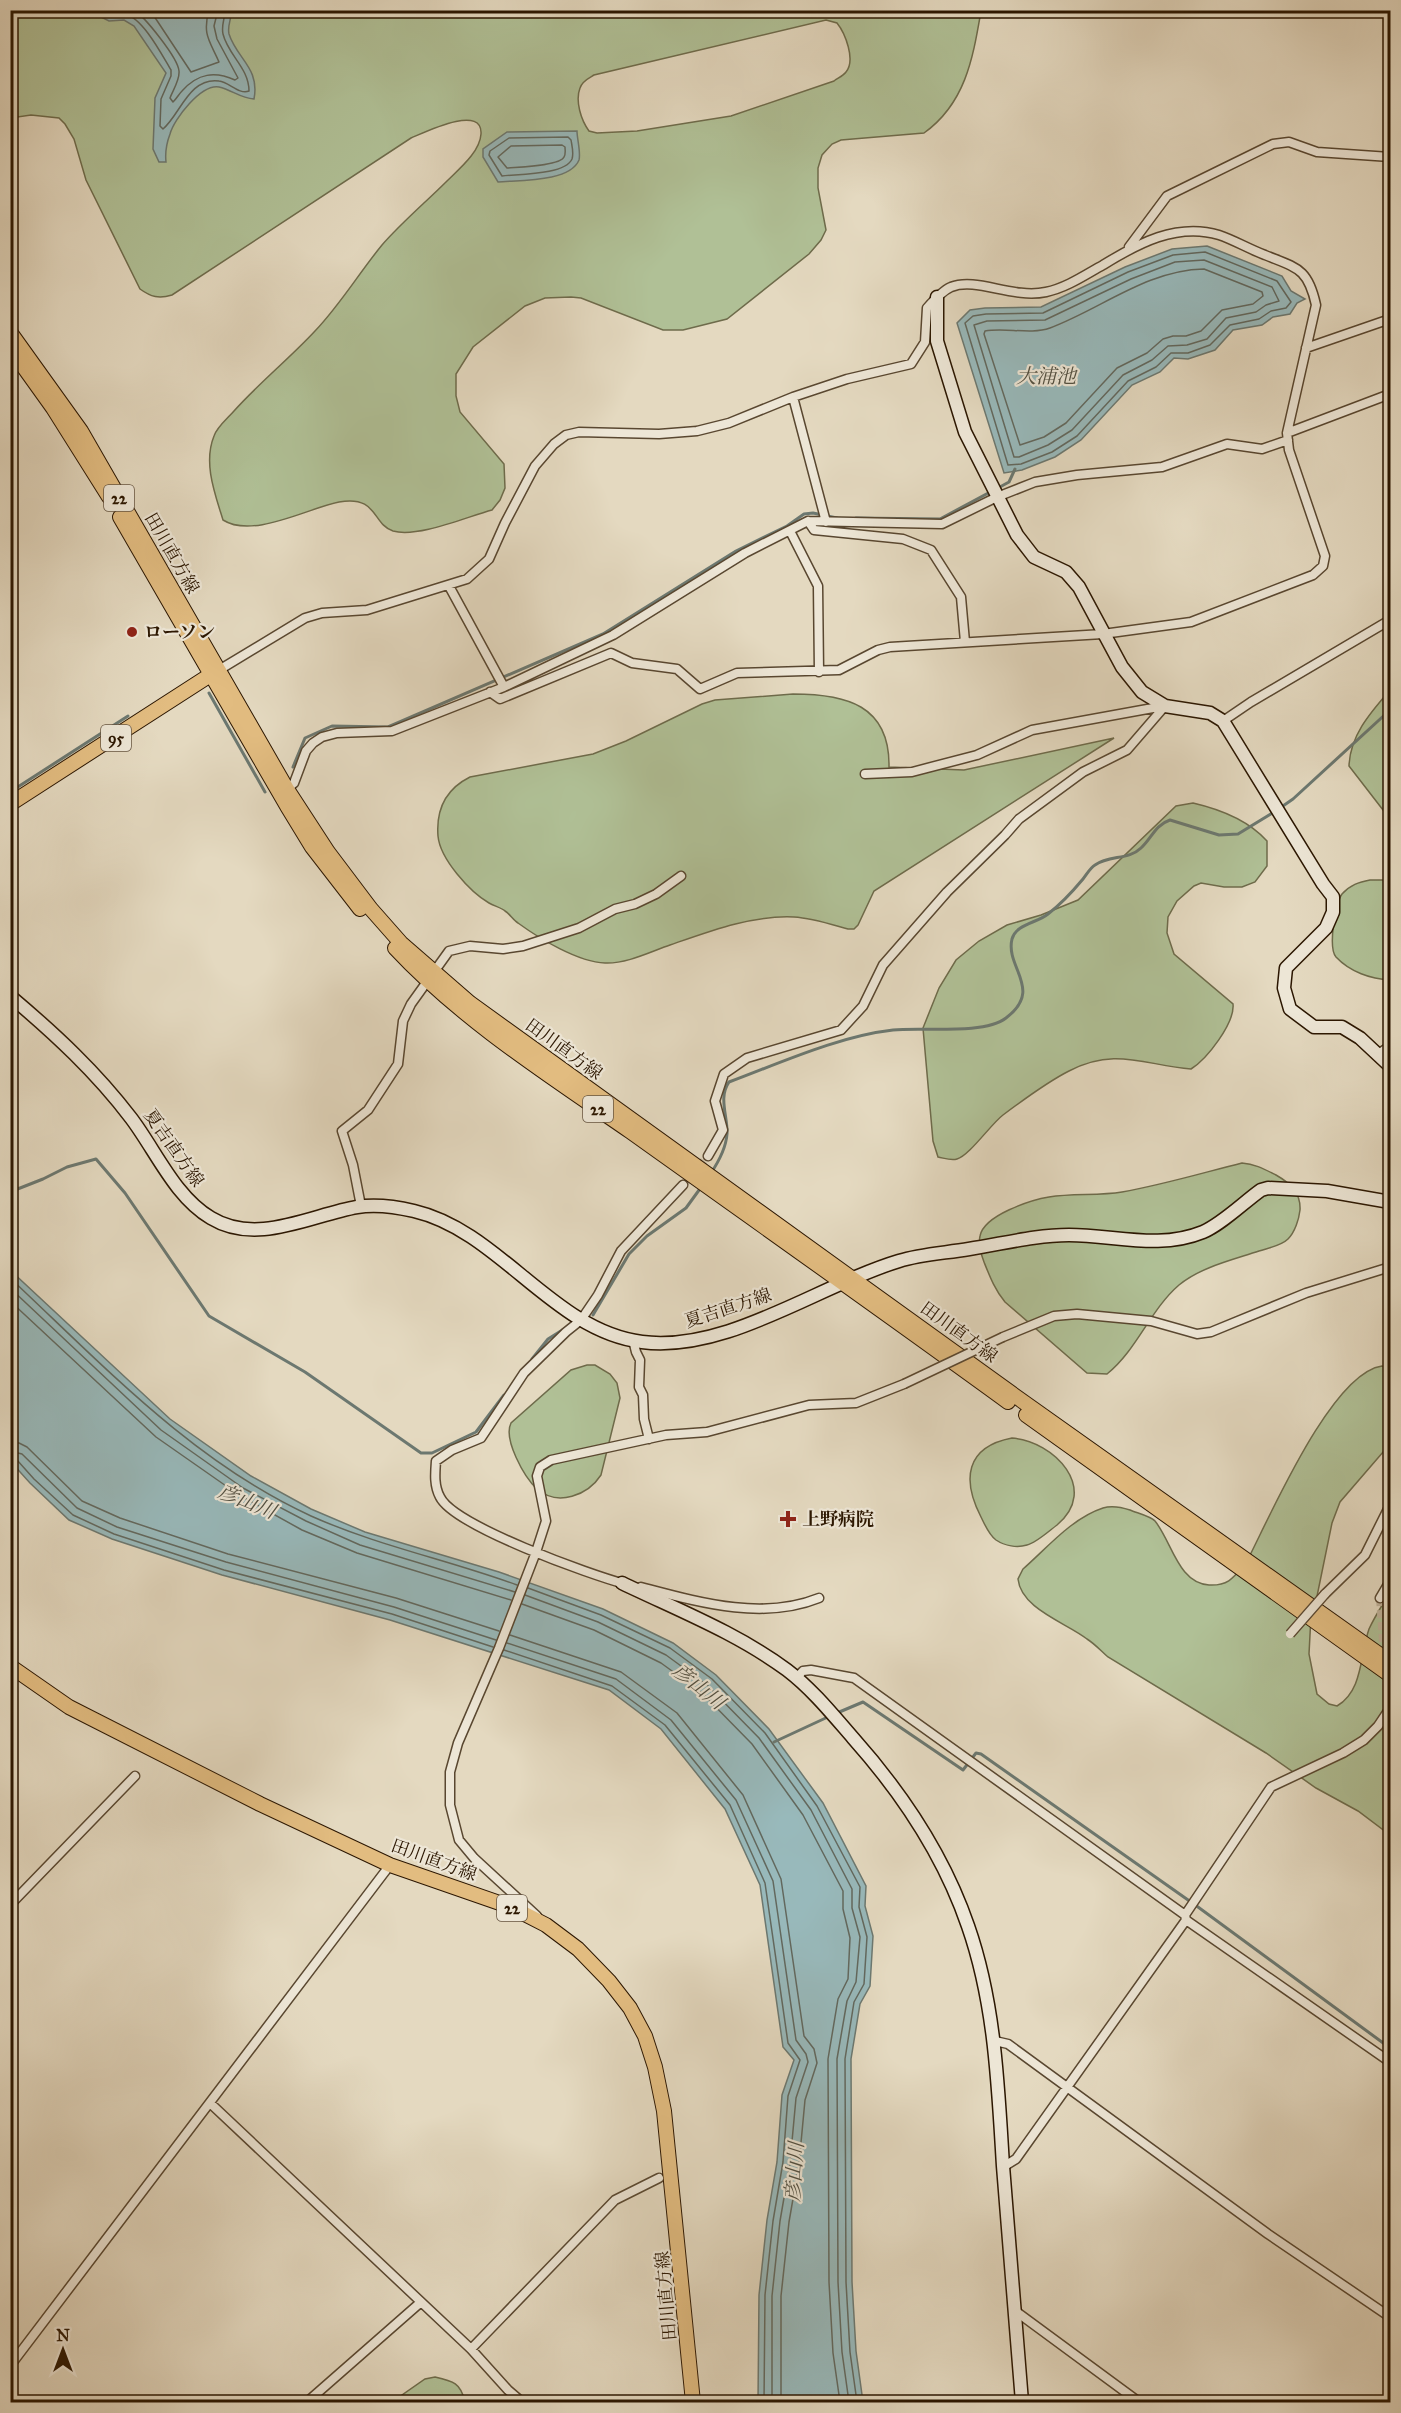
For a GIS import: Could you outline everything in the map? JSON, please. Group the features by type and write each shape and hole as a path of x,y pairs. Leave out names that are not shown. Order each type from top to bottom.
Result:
{"main road":[{"name":"田川直方線","path":"10,332 81,431 312,847 374,926 431,978 551,1076 847,1280 1390,1662"},
{"name":"田川直方線","path":"10,348 53,408 328,852 371,909 431,978"},
{"name":"95","path":"10,804 215,672"},
{"name":"田川直方線","path":"847,1280 1390,1675"},
{"name":"田川直方線","path":"10,1666 69,1707 147,1748 390,1865 511,1907 546,1925 578,1949 609,1981 630,2008 645,2036 655,2067 664,2112 693,2403"}],"street":[{"path":"1127,250 1167,196 1273,144 1289,142 1317,152 1390,157"},
{"path":"215,672 305,618 322,613 368,610 467,579 489,559 535,466 554,444 566,435 579,432 659,434 697,431 729,423 793,397 847,379 911,364 925,342 927,308 950,287 969,283 1022,295 1046,292 1071,283 1156,236 1194,231 1218,235 1299,269 1312,285 1316,305 1288,437 1289,450 1325,556 1323,566 1313,575 1191,622 1103,634 890,647 878,650 839,670 737,673 700,689 677,669 632,663 611,653 500,699 490,692"},
{"path":"937,297 937,341 965,432 1017,535 1034,557 1066,572 1079,587 1122,667 1142,692 1165,706"},
{"path":"1306,348 1390,319"},
{"path":"287,789 294,783 306,751 322,738 337,733 392,731 490,692 501,682 613,635 745,553 808,522 942,524 997,497 1045,481 1077,475 1162,467 1227,444 1262,449 1390,394"},
{"path":"793,397 826,522"},
{"path":"808,522 814,530 903,538 932,550 961,597 965,642"},
{"path":"790,531 818,586 819,672"},
{"path":"449,586 501,682"},
{"path":"1223,721 1390,620"},
{"path":"708,1156 723,1130 715,1101 724,1074 747,1058 841,1030 863,1006 882,965 946,892 1019,819 1083,772 1127,750 1165,706"},
{"path":"865,774 912,772 977,754 1032,730 1165,706 1210,713 1223,721 1323,884 1334,897 1333,912 1326,928 1286,968 1284,988 1290,1009 1314,1027 1342,1027 1360,1038 1390,1066"},
{"path":"361,1206 353,1165 342,1131 368,1110 398,1064 403,1021 411,1004 449,951 470,946 503,949 523,946 579,928 615,909 635,904 656,894 681,876"},
{"name":"夏吉直方線","path":"10,996 82,1059 98,1076 132,1119 192,1204 212,1219 239,1228 274,1228 361,1206 414,1211 444,1221 472,1239 581,1320 603,1331 633,1340 673,1343 704,1338 774,1314 847,1280 901,1260 1029,1238 1070,1235 1135,1241 1172,1241 1209,1230 1261,1190 1268,1188 1327,1191 1390,1202"},
{"path":"1378,1054 1390,1046"},
{"path":"683,1185 621,1251 598,1295 581,1320 524,1373 481,1438 452,1450 436,1461 435,1478 440,1499 470,1522 512,1544 622,1583 749,1644 796,1678 874,1761 900,1795 932,1847 969,1927 983,1980 995,2041 1022,2403"},
{"path":"546,1925 474,1858 459,1840 450,1805 450,1772 458,1743 499,1648 546,1521 537,1476 540,1467 551,1460 649,1439 707,1432 808,1405 856,1403 904,1384 1003,1337 1054,1316 1077,1314 1151,1321 1197,1334 1211,1332 1306,1293 1390,1267"},
{"path":"633,1340 640,1360 639,1387 643,1395 644,1419 649,1439"},
{"path":"1290,1634 1325,1594 1365,1556 1390,1505"},
{"path":"1380,1598 1390,1581"},
{"path":"622,1583 691,1600 744,1608 787,1608 819,1598"},
{"path":"796,1678 803,1671 811,1670 854,1678 1390,2062"},
{"path":"1004,2167 1016,2159 1185,1917 1271,1787 1364,1740 1388,1712"},
{"path":"10,1905 135,1776"},
{"path":"10,2366 390,1865"},
{"path":"995,2041 1008,2044 1268,2234 1390,2317"},
{"path":"210,2103 471,2349 522,2403"},
{"path":"471,2349 615,2200 659,2178"},
{"path":"307,2403 421,2302"},
{"path":"1014,2310 1139,2403"}],"green space":[{"path":"11,11 981,11 971,62 950,108 924,133 841,140 832,144 822,155 818,168 818,188 826,230 821,240 809,254 727,319 683,330 663,330 581,298 545,298 525,306 473,347 456,374 456,396 460,412 504,464 505,488 500,500 492,510 415,532 393,531 381,523 368,506 352,501 326,505 265,524 235,525 223,520 211,478 211,446 220,426 324,321 382,245 468,160 480,141 479,125 473,121 451,122 411,138 172,295 159,297 140,289 86,180 74,139 65,124 59,118 31,115 11,118","holes":["826,20 837,23 846,40 850,61 846,72 834,81 731,116 637,131 597,133 589,131 581,116 578,99 580,88 594,75"]},
{"path":"1390,690 1390,819 1349,766 1357,734"},
{"path":"793,694 830,697 861,707 882,729 887,746 889,767 964,770 1114,738 874,891 854,929 801,918 778,917 747,921 716,929 630,960 613,963 594,962 571,954 537,936 516,922 504,910 481,898 457,874 444,855 438,836 441,809 449,794 470,777 593,754 715,700"},
{"path":"1193,803 1233,817 1252,827 1267,841 1267,866 1255,882 1242,887 1201,883 1177,901 1168,917 1167,933 1174,954 1233,1004 1230,1021 1219,1040 1191,1069 1115,1059 1101,1060 1069,1071 1052,1080 1003,1115 962,1157 952,1160 938,1157 933,1141 923,1028 939,988 956,960 979,941 1007,925 1041,915 1078,900 1176,806"},
{"path":"1370,880 1390,880 1390,980 1354,971 1336,957 1334,952 1333,926 1339,899 1348,888"},
{"path":"1242,1163 1276,1175 1294,1189 1299,1198 1300,1210 1293,1233 1282,1243 1207,1269 1179,1285 1160,1306 1127,1353 1107,1374 1087,1373 1005,1302 998,1293 984,1262 979,1243 983,1228 999,1215 1031,1201 1049,1197 1113,1193 1137,1189"},
{"path":"595,1365 610,1374 617,1383 620,1398 601,1475 581,1493 563,1498 554,1497 537,1489 526,1476 512,1448 509,1430 511,1423 571,1370"},
{"path":"1382,1366 1390,1369 1390,1444 1340,1502 1332,1523 1311,1616 1309,1654 1317,1694 1329,1704 1337,1706 1352,1691 1369,1629 1390,1592 1390,1835 1358,1811 1316,1788 1266,1753 1108,1657 1090,1641 1036,1607 1021,1590 1018,1579 1023,1569 1070,1526 1103,1508 1120,1507 1155,1521 1183,1569 1198,1583 1216,1585 1226,1582 1246,1563 1303,1451 1323,1420 1342,1394 1362,1375"},
{"path":"1012,1438 1028,1441 1056,1457 1073,1482 1074,1497 1069,1511 1057,1525 1034,1542 1019,1546 1000,1542 989,1533 975,1503 970,1478 977,1457 985,1449 996,1442"},
{"path":"435,2377 455,2384 461,2391 465,2402 392,2402 425,2379"}],"water":[{"path":"89,11 231,11 229,34 251,71 255,88 254,99 219,87 204,91 189,104 177,120 168,140 166,162 159,162 153,149 155,98 166,73 134,26 124,20 109,21"},
{"path":"577,131 579,160 574,167 555,176 498,182 483,157 483,149 507,132"},
{"name":"大浦池","path":"1207,246 1282,276 1291,291 1305,299 1297,303 1290,314 1273,317 1262,325 1233,330 1215,350 1188,359 1174,358 1160,372 1132,385 1081,440 1055,457 1022,470 1004,473 957,323 970,310 1041,307 1125,267 1172,249"},
{"name":"彦山川","path":"10,1270 170,1419 251,1476 311,1509 365,1532 499,1572 603,1609 673,1643 716,1675 769,1729 823,1803 866,1886 865,1906 873,1936 870,1986 860,2004 851,2059 852,2282 856,2351 863,2402 758,2402 759,2295 767,2220 777,2162 782,2095 794,2060 783,2047 760,1885 725,1809 661,1729 609,1690 390,1620 222,1575 112,1539 69,1520 11,1462"}],"waterway":[{"path":"998,488 1009,482 1015,469"},
{"path":"856,518 940,519 992,491"},
{"path":"293,767 305,738 332,726 388,727 603,634 736,551 787,526 804,514 813,513 837,518"},
{"path":"209,693 265,792"},
{"path":"1280,808 1293,799 1390,710"},
{"path":"10,792 128,716"},
{"path":"711,1173 722,1154 726,1139 724,1094 729,1082 810,1051 873,1033 905,1029 983,1027 996,1023 1006,1018 1022,998 1021,978 1011,950 1014,934 1053,910 1071,893 1093,866 1136,852 1161,825 1170,820 1219,835 1238,834 1274,812"},
{"path":"10,1192 67,1167 96,1159 125,1193 209,1316 305,1372 421,1453 432,1453 476,1432 504,1395"},
{"path":"593,1315 629,1254 647,1236 686,1208 702,1186"},
{"path":"532,1359 548,1339 564,1329"},
{"path":"837,1713 863,1702 963,1770 976,1753 981,1754 1198,1907 1390,2048"},
{"path":"774,1742 830,1716"}],"tunnel":[{"path":"683,1185 708,1156"},
{"path":"1380,1598 1388,1711"}],"place":[{"name":"ローソン","path":"132,632"},
{"name":"上野病院","path":"788,1519"}]}
